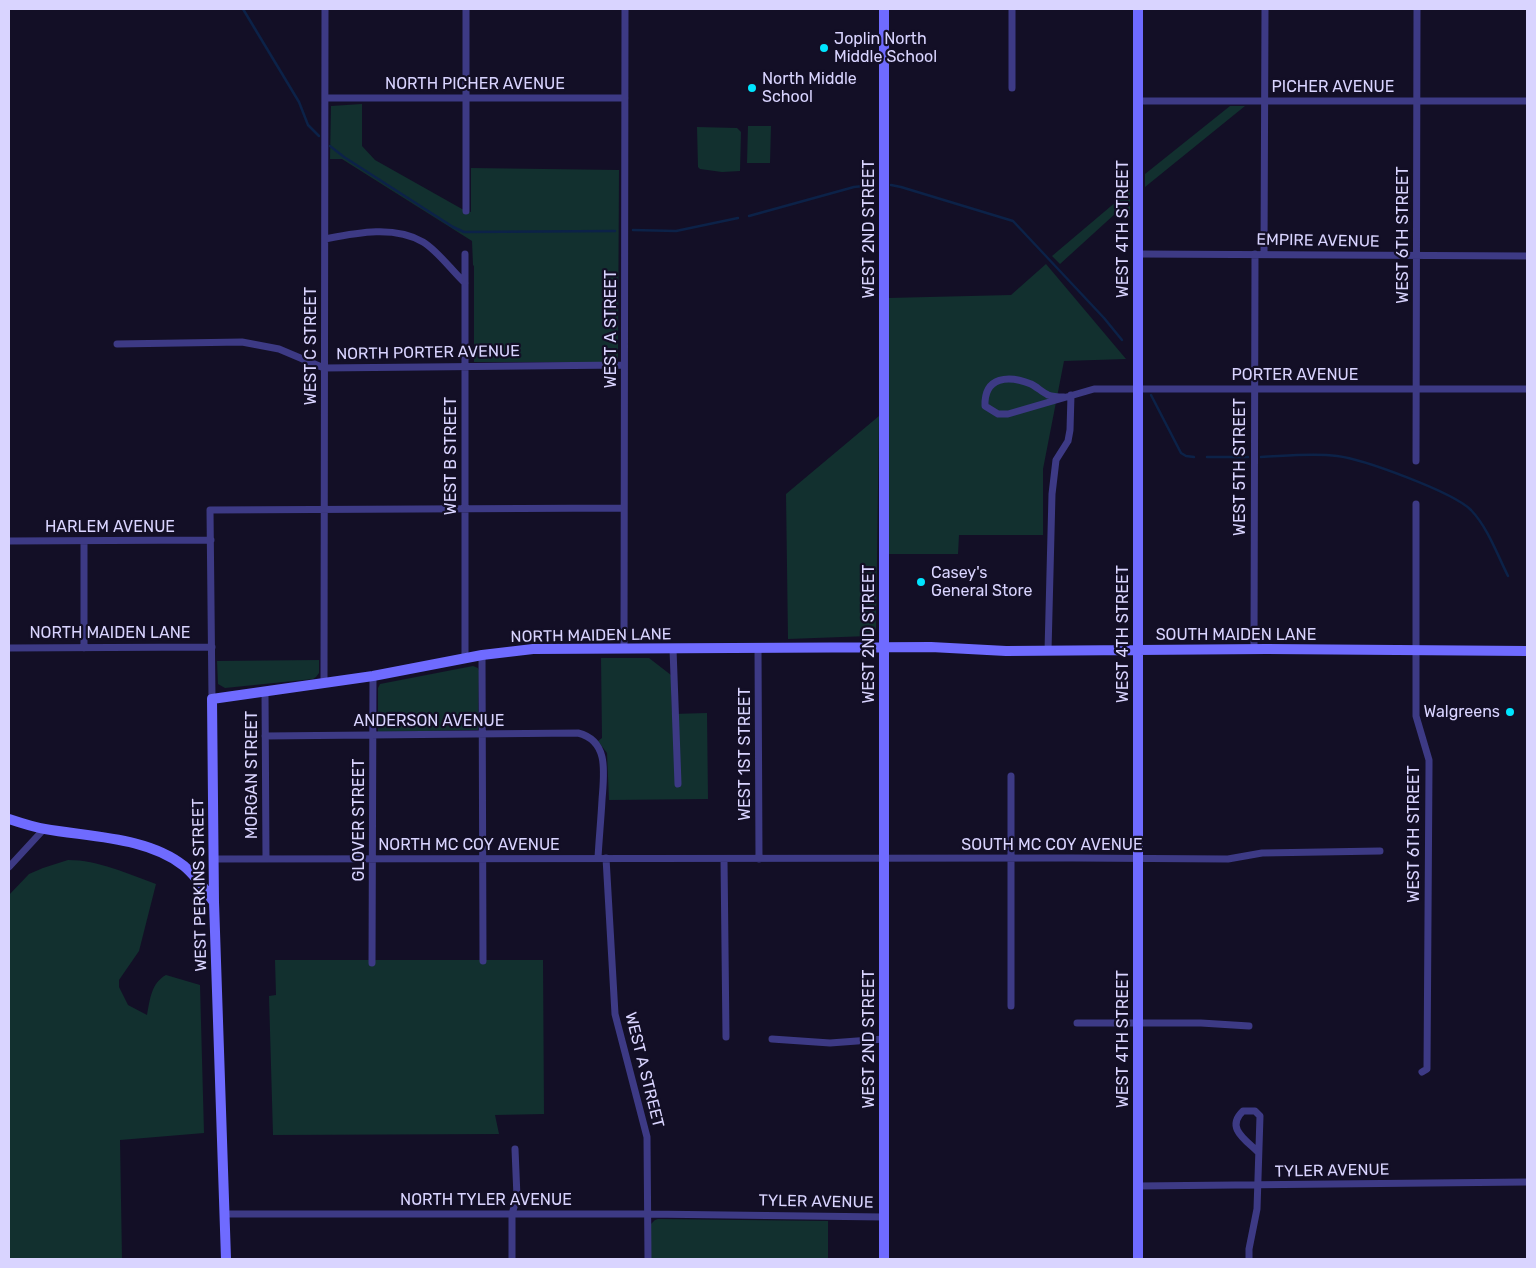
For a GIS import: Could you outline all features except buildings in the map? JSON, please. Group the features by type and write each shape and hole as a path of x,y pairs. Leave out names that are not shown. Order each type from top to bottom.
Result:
{"street":[{"name":"WEST C STREET","path":"324,683 325,9"},
{"path":"466,9 466,211"},
{"name":"WEST A STREET","path":"624,649 625,9"},
{"name":"WEST 2ND STREET","path":"884,9 884,1259"},
{"path":"1012,9 1012,88"},
{"name":"WEST 4TH STREET","path":"1138,9 1138,1259"},
{"path":"1264,254 1265,9"},
{"name":"WEST 6TH STREET","path":"1416,461 1417,9"},
{"name":"NORTH PICHER AVENUE","path":"325,98 624,98"},
{"name":"PICHER AVENUE","path":"1138,101 1527,101"},
{"path":"324,239 357,233 378,232 414,238 429,247 464,283"},
{"name":"WEST B STREET","path":"464,254 465,658"},
{"name":"EMPIRE AVENUE","path":"1138,254 1527,256"},
{"name":"WEST 5TH STREET","path":"1254,649 1255,254"},
{"name":"NORTH PORTER AVENUE","path":"117,344 242,342 279,349 324,368 624,365"},
{"name":"PORTER AVENUE","path":"1068,396 1048,395 1031,384 1006,379 998,380 991,385 985,398 985,406 998,414 1008,414 1094,389 1527,389"},
{"path":"1048,651 1052,494 1056,460 1068,441 1070,430 1068,396"},
{"name":"WEST 6TH STREET","path":"1416,504 1416,716 1429,760 1427,1069 1422,1072"},
{"path":"324,508 624,508"},
{"name":"WEST PERKINS STREET","path":"226,1259 214,902 210,510 324,508"},
{"name":"HARLEM AVENUE","path":"9,541 210,540"},
{"path":"84,541 84,648"},
{"name":"NORTH MAIDEN LANE","path":"9,648 212,647"},
{"name":"SOUTH MAIDEN LANE","path":"884,648 931,647 1006,651 1254,649 1527,651"},
{"name":"WEST 1ST STREET","path":"758,648 759,859"},
{"name":"NORTH MAIDEN LANE","path":"212,699 373,676 482,655 533,649 884,648"},
{"path":"673,649 678,784"},
{"path":"482,655 483,961"},
{"name":"GLOVER STREET","path":"372,963 373,676"},
{"name":"MORGAN STREET","path":"265,691 266,859"},
{"name":"ANDERSON AVENUE","path":"265,736 578,734 592,740 601,754 603,762 598,858"},
{"path":"1011,776 1011,1006"},
{"path":"9,819 44,829 127,842 163,853 189,870 214,902"},
{"path":"9,867 44,829"},
{"name":"SOUTH MC COY AVENUE","path":"724,859 1228,859 1262,853 1380,851"},
{"name":"WEST A STREET","path":"606,858 615,1014 647,1138 648,1259"},
{"name":"NORTH MC COY AVENUE","path":"214,859 724,859"},
{"path":"724,859 726,1037"},
{"path":"1077,1023 1201,1023 1249,1026"},
{"path":"772,1039 830,1042 884,1039"},
{"path":"1249,1259 1249,1249 1257,1209 1260,1116 1255,1111 1244,1111 1237,1119 1236,1126 1238,1131 1258,1152"},
{"path":"512,1259 512,1214 517,1197 515,1149"},
{"name":"TYLER AVENUE","path":"1138,1186 1527,1182"},
{"name":"NORTH TYLER AVENUE","path":"225,1214 747,1215"},
{"name":"TYLER AVENUE","path":"747,1215 884,1216"}],"green space":[{"path":"362,104 362,146 375,160 462,209 471,212 471,168 619,170 617,361 474,362 474,266 472,241 342,159 330,159 331,106"},
{"path":"1230,106 1245,106 1145,187 1145,174"},
{"path":"748,126 771,126 770,163 747,163"},
{"path":"697,127 737,128 741,132 740,171 722,172 700,169 698,167"},
{"path":"1130,190 1130,213 1116,213 1060,264 1052,256"},
{"path":"1046,264 1126,359 1064,361 1043,469 1043,535 959,535 958,554 889,554 888,298 1011,295"},
{"path":"879,416 876,632 869,636 788,639 786,494"},
{"path":"601,658 649,658 671,675 672,714 707,713 708,799 609,800 607,753 598,741 602,738"},
{"path":"319,660 319,673 313,679 225,688 218,684 217,661"},
{"path":"473,666 478,668 479,671 478,730 378,732 378,688 380,684"},
{"path":"68,860 102,865 156,884 139,951 119,980 119,987 128,1005 147,1015 154,987 166,975 200,985 204,1133 120,1140 122,1259 9,1259 9,895 29,874"},
{"path":"275,960 543,960 544,1114 495,1115 499,1134 273,1135 269,996 276,995"},
{"path":"658,1219 828,1221 828,1259 651,1259 651,1224"}],"waterway":[{"path":"243,9 299,102 308,125 319,136"},
{"path":"330,146 453,227 464,232 615,231"},
{"path":"749,216 854,187 873,185"},
{"path":"891,185 1013,221 1104,318 1122,340"},
{"path":"633,230 676,231 738,218"},
{"path":"1151,395 1181,453 1194,457"},
{"path":"1261,457 1318,455 1349,458 1407,477 1446,494 1471,510 1477,517 1508,576"},
{"path":"1207,457 1248,457"}],"place":[{"name":"Joplin North Middle School","path":"824,48"},
{"name":"North Middle School","path":"752,88"},
{"name":"Casey's General Store","path":"921,582"},
{"name":"Walgreens","path":"1510,712"}]}
